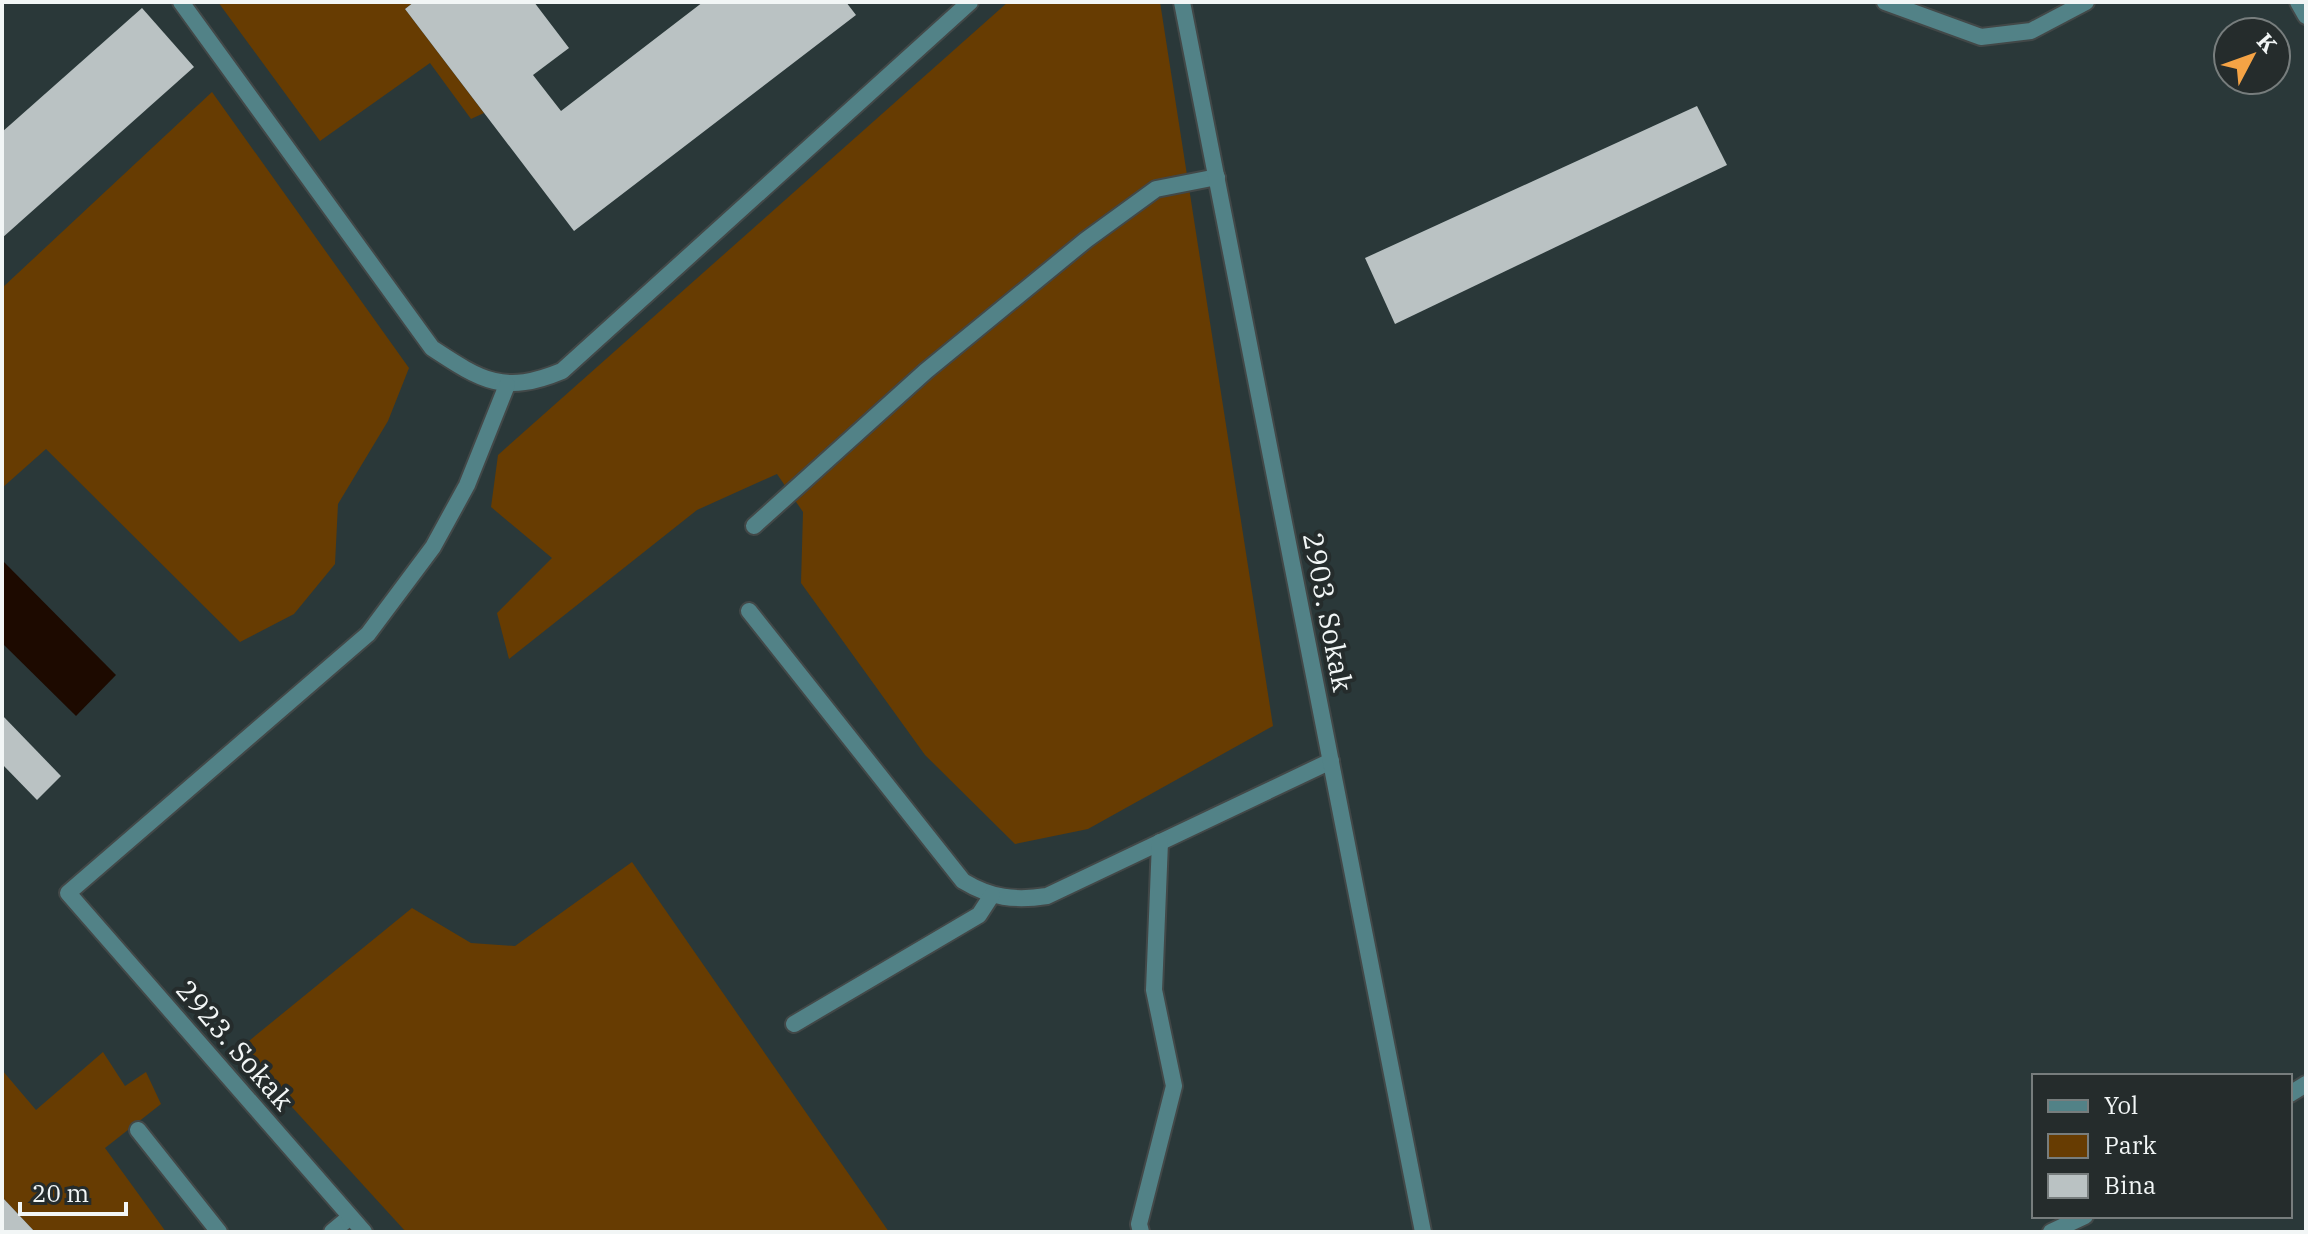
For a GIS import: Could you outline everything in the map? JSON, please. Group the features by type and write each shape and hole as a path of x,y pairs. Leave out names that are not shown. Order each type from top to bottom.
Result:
{"street":[{"path":"181,2 432,348 468,372 507,385 539,381 562,371 970,2"},
{"name":"2903. Sokak","path":"1182,2 1423,1232"},
{"path":"1885,2 1981,37 2031,31 2086,2"},
{"path":"2298,2 2306,16"},
{"path":"754,526 926,371 1086,240 1156,189 1217,177"},
{"name":"2923. Sokak","path":"364,1232 68,893 368,634 433,547 467,485 507,385"},
{"path":"749,611 963,881 992,895 1027,899 1047,896 1331,761"},
{"path":"1141,1232 1139,1224 1174,1086 1154,990 1160,842"},
{"path":"794,1024 979,915 992,895"},
{"path":"138,1130 219,1232"},
{"path":"332,1232 350,1217"},
{"path":"2051,1232 2081,1218"}],"shaded area":[{"path":"2,2 2306,2 2306,1232 2,1232"},
{"path":"2,560 116,675 76,716 2,643"}],"green space":[{"path":"218,2 414,2 405,9 484,113 471,119 430,63 320,141"},
{"path":"1008,2 1160,2 1273,726 1088,829 1015,844 925,755 801,583 803,512 777,474 697,510 509,659 497,613 552,558 491,507 498,455"},
{"path":"212,92 409,368 388,421 338,504 335,564 294,614 240,642 46,449 2,488 2,288"},
{"path":"632,862 889,1232 406,1232 239,1049 412,908 471,943 515,946"},
{"path":"103,1052 125,1086 146,1072 161,1104 105,1148 166,1232 35,1232 2,1197 2,1070 36,1110"}],"building":[{"path":"414,2 534,2 569,48 533,75 561,111 703,2 846,2 856,15 574,231 405,9"},
{"path":"142,8 194,67 2,238 2,132"},
{"path":"1697,106 1727,165 1395,324 1365,258"},
{"path":"2,715 61,776 37,800 2,764"},
{"path":"2,1197 35,1232 2,1232"}]}
